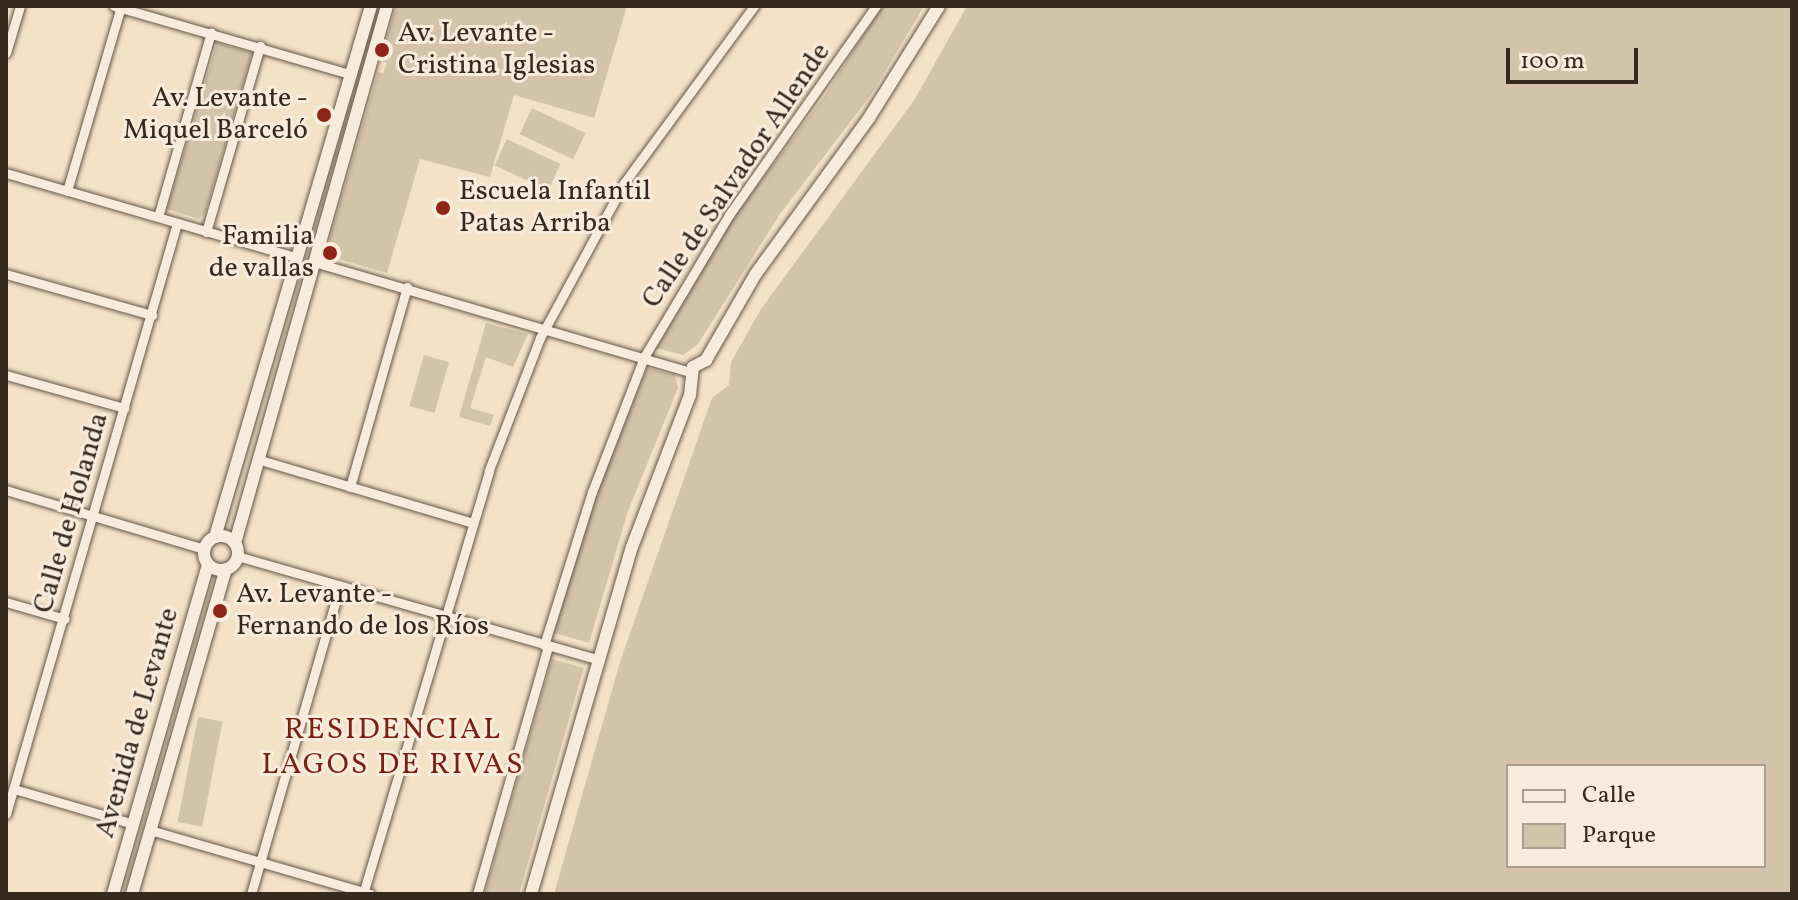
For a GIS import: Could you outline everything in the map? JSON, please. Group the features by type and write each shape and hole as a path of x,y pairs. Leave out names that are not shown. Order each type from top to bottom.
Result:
{"street":[{"path":"6,53 20,6"},
{"path":"204,549 215,537 371,6"},
{"path":"204,549 208,564 226,569 236,550 257,459 387,6"},
{"path":"150,830 365,893 504,425 544,329 624,183 754,6"},
{"name":"Calle de Salvador Allende","path":"477,894 546,646 597,479 644,357 722,226 876,6"},
{"path":"691,372 706,360 755,275 869,118 939,6"},
{"path":"67,191 118,7 350,74"},
{"path":"158,217 211,32"},
{"path":"206,232 260,46"},
{"path":"6,173 296,257"},
{"name":"Calle de Holanda","path":"6,814 65,619 177,223"},
{"path":"314,262 691,372"},
{"path":"6,274 152,315"},
{"path":"350,487 407,287"},
{"path":"531,894 647,502 694,383 691,372"},
{"path":"6,375 124,408"},
{"path":"257,459 473,523"},
{"path":"6,490 204,549"},
{"path":"215,537 236,550 340,586 599,660"},
{"name":"Avenida de Levante","path":"113,894 208,564"},
{"name":"Avenida de Levante","path":"132,894 226,569"},
{"path":"251,894 340,586"},
{"path":"6,602 65,619"},
{"path":"14,789 134,824"}],"green space":[{"path":"396,6 627,6 594,118 514,95 490,177 420,159 387,273 325,255 378,72 383,73 387,63 380,61"},
{"path":"882,6 924,6 873,92 780,214 698,344 683,355 656,348 731,221 825,95"},
{"path":"967,6 1792,6 1792,894 554,894 620,662 712,398 729,385 731,362 761,309 915,99"},
{"path":"217,43 252,53 205,214 198,219 167,209"},
{"path":"532,108 585,133 573,159 520,134"},
{"path":"507,139 560,164 548,190 495,165"},
{"path":"486,323 528,334 513,367 486,357 470,408 494,415 490,426 459,417"},
{"path":"424,355 449,362 434,413 409,406"},
{"path":"647,368 675,375 678,388 628,511 589,643 554,633 596,493"},
{"path":"552,659 584,668 519,894 485,894"},
{"path":"198,717 223,722 202,827 178,822"}],"place":[{"name":"Av. Levante - Cristina Iglesias","path":"382,50"},
{"name":"Av. Levante - Miquel Barceló","path":"324,115"},
{"name":"Escuela Infantil Patas Arriba","path":"443,208"},
{"name":"Familia de vallas","path":"330,253"},
{"name":"Av. Levante - Fernando de los Ríos","path":"220,611"}],"district":[{"name":"RESIDENCIAL LAGOS DE RIVAS","path":"393,747"}]}
